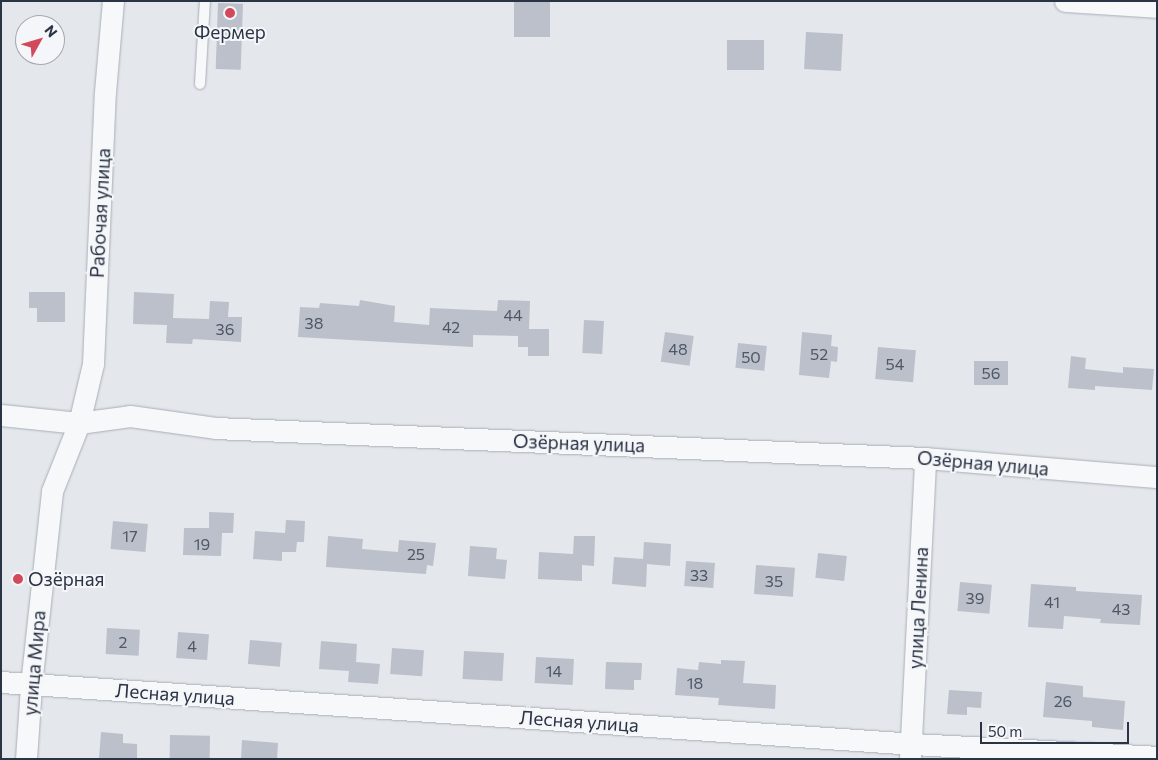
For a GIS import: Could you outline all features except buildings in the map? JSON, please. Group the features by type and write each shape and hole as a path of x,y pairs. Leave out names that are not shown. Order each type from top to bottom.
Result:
{"street":[{"name":"Рабочая улица","path":"79,423 93,364 106,92 113,1"},
{"path":"1066,1 1157,7"},
{"name":"Озёрная улица","path":"1,415 79,423 130,416 215,428 925,458 1157,477"},
{"name":"улица Мира","path":"26,759 31,685 52,491 79,423"},
{"name":"улица Ленина","path":"911,751 925,458"},
{"name":"Лесная улица","path":"1,682 911,751 1157,757"}],"lane":[{"path":"200,84 205,1"}],"place":[{"name":"Фермер","path":"230,13"},
{"name":"Озёрная","path":"18,579"}]}
